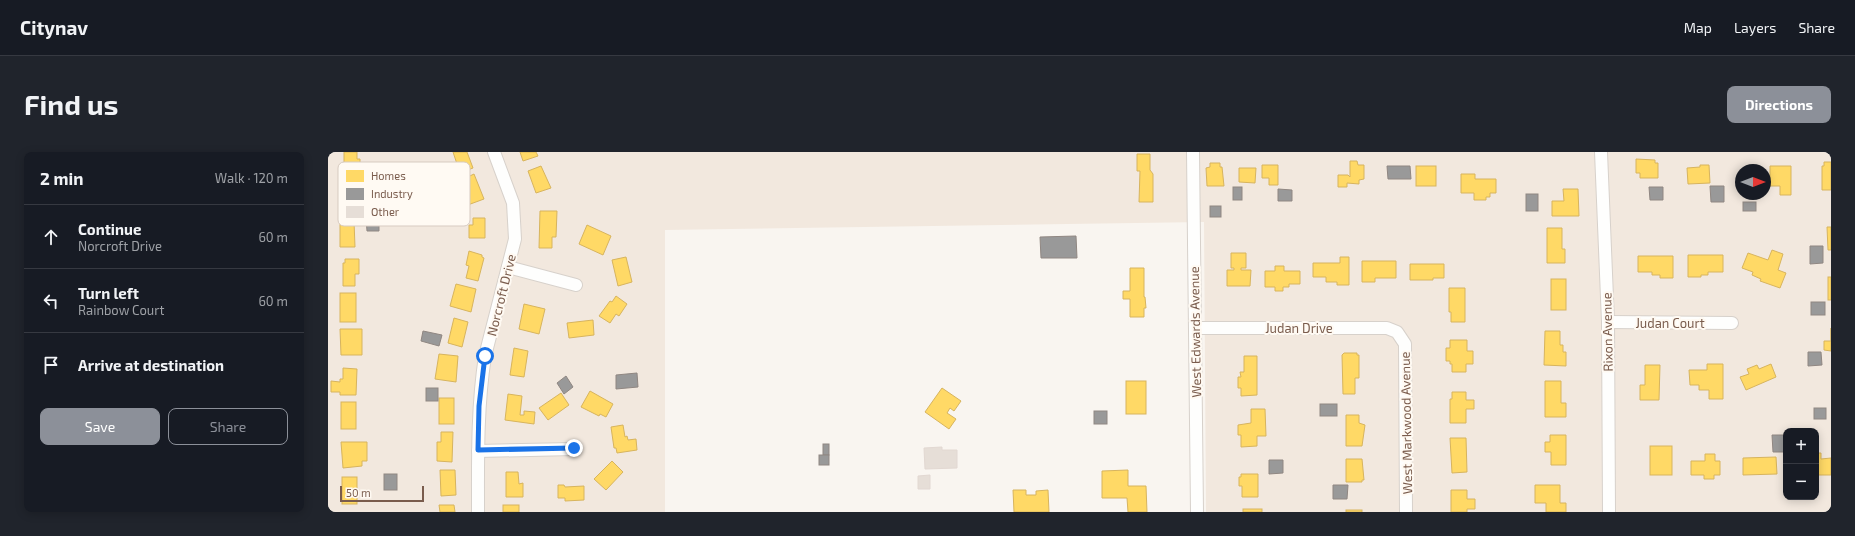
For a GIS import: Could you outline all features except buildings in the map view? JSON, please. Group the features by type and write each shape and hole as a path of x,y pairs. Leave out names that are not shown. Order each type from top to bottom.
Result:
{"street":[{"name":"Norcroft Drive","path":"478,512 478,450 482,375 485,356 515,238 513,203 494,152"},
{"name":"West Edwards Avenue","path":"1193,152 1197,512"},
{"name":"Rixon Avenue","path":"1602,152 1608,322 1609,512"},
{"path":"508,267 576,284"},
{"name":"Judan Court","path":"1608,322 1732,323"},
{"name":"Judan Drive","path":"1195,328 1387,328 1397,332 1401,336"},
{"name":"West Markwood Avenue","path":"1401,336 1405,344 1406,512"},
{"path":"478,450 574,448"}],"shaded area":[{"path":"328,152 1831,152 1831,512 1206,512 1204,222 665,230 665,512 328,512"}],"route":[{"path":"485,356 479,406 478,450 574,448"}]}
